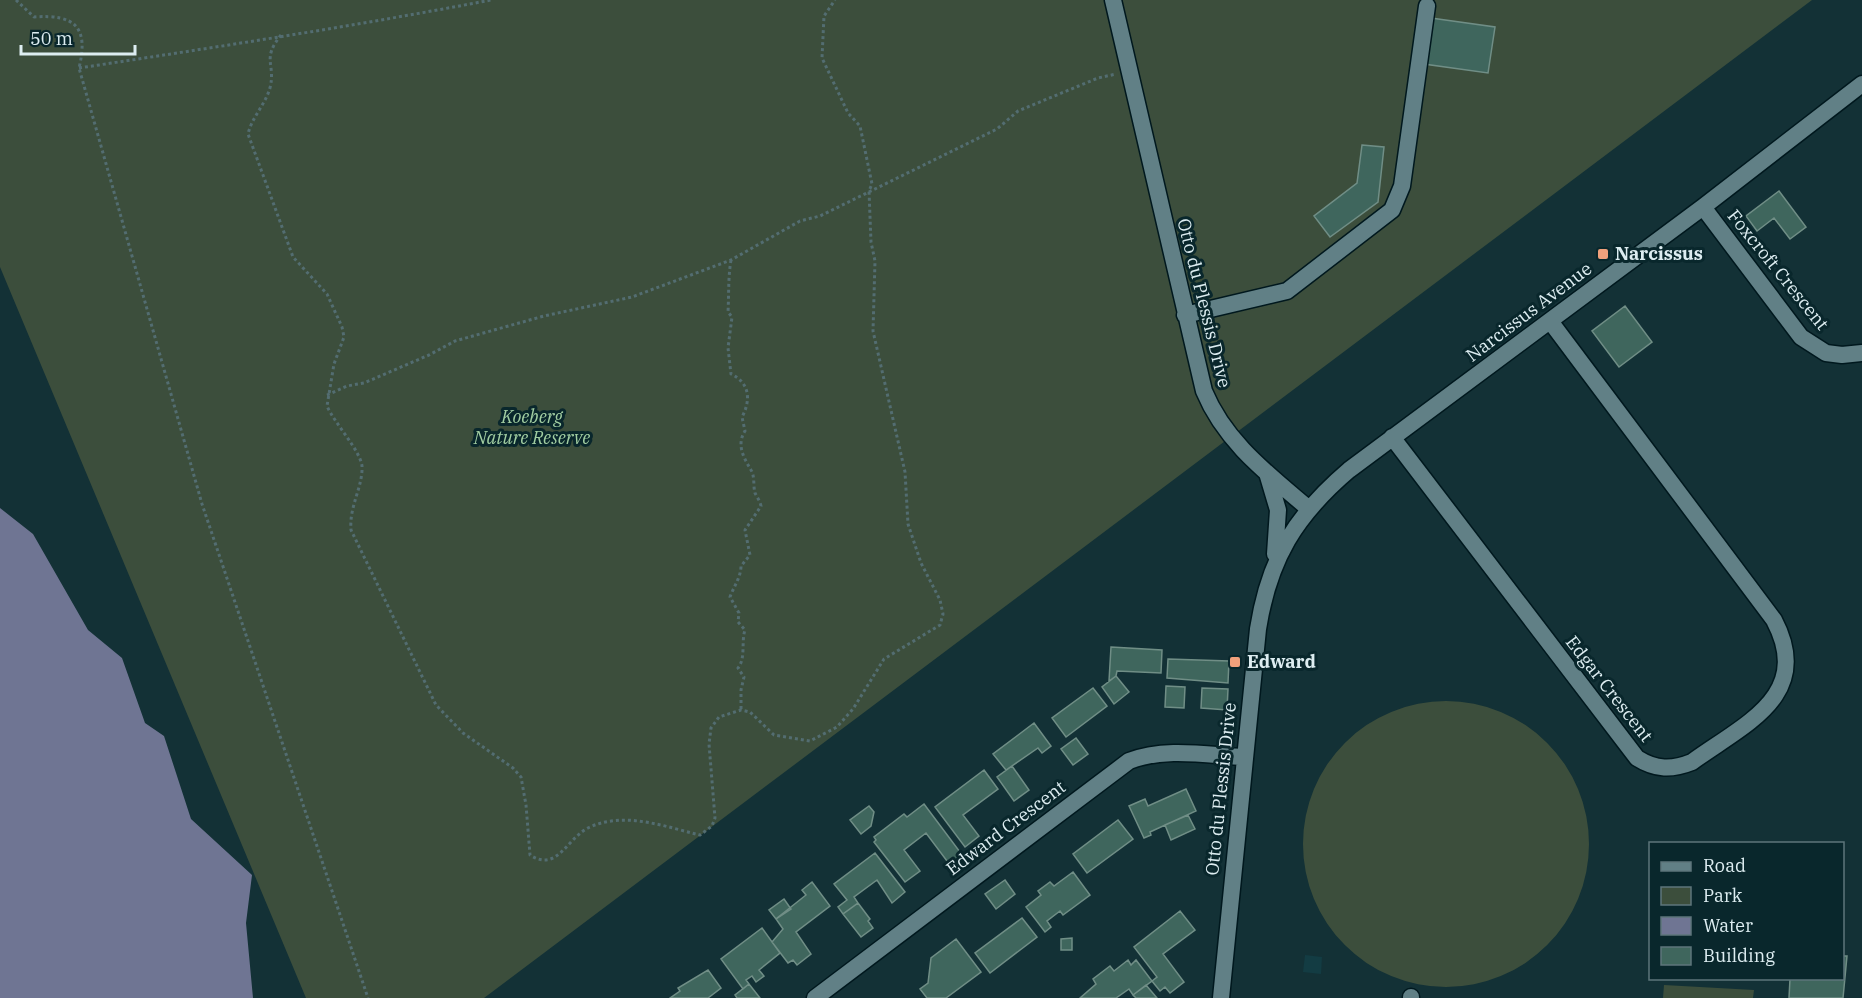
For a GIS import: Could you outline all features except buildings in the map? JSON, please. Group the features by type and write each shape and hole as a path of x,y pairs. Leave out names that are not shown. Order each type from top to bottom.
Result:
{"street":[{"name":"Otto du Plessis Drive","path":"1113,0 1198,370 1213,412 1243,450 1309,509 1289,537 1264,590 1244,757 1221,998"},
{"path":"1185,315 1287,291 1392,210 1402,186 1427,6"},
{"name":"Narcissus Avenue","path":"1309,509 1339,479 1392,437 1860,90"},
{"name":"Foxcroft Crescent","path":"1703,207 1801,337 1827,353 1842,355 1862,353"},
{"name":"Edgar Crescent","path":"1392,437 1637,758 1649,765 1665,769 1692,762 1768,707 1782,687 1786,662 1781,634 1774,620 1550,321"},
{"path":"1267,473 1278,510 1272,569"},
{"name":"Edward Crescent","path":"814,998 1129,761 1144,755 1163,753 1244,757"}],"path":[{"path":"16,0 34,17 56,16 70,20 81,31 84,48 80,68 202,504 368,998"},
{"path":"80,68 408,17 491,0"},
{"path":"281,35 270,49 270,87 250,125 248,134 293,257 327,294 342,327 344,337 334,364 327,395 327,406 332,417 355,449 362,466 350,515 351,530 358,549 436,705 462,733 513,768 521,777 530,855 547,861 555,859 581,832 591,826 611,821 657,823 700,835 706,832 715,818 710,767 711,728 719,717 741,710 750,712 774,735 810,741 837,726 853,709 884,659 940,625 943,614 940,600 921,563 908,524 905,472 873,330 875,261 871,242 869,191 872,184 860,126 848,113 822,57 824,16 836,0"},
{"path":"327,395 347,386 364,383 429,356 455,341 544,316 632,297 730,260 800,221 820,216 997,129 1018,111 1055,94 1081,87 1098,78 1130,71"},
{"path":"730,260 727,282 730,294 728,312 732,317 729,365 731,374 742,379 746,386 749,404 742,417 745,431 741,436 741,447 746,464 752,471 755,492 761,506 745,530 750,555 741,566 741,574 734,584 730,597 739,613 738,622 745,630 741,643 743,657 738,668 744,677 741,690 741,710"}],"shaded area":[{"path":"1305,955 1322,957 1321,974 1303,972"}],"green space":[{"name":"Koeberg Nature Reserve","path":"0,0 1812,0 484,998 306,998 0,267"},
{"path":"1446,701 1474,704 1501,712 1525,725 1547,743 1565,765 1578,789 1586,816 1589,844 1586,872 1578,899 1565,923 1547,945 1525,963 1501,976 1474,984 1446,987 1418,984 1391,976 1367,963 1345,945 1327,923 1314,899 1306,872 1303,844 1306,816 1314,789 1327,765 1345,743 1367,725 1391,712 1418,704"},
{"path":"1664,985 1754,990 1753,998 1663,998"}],"water":[{"path":"0,508 33,534 88,630 122,658 145,723 164,736 191,819 252,875 246,923 253,998 0,998"}],"place":[{"name":"Narcissus","path":"1603,254"},
{"name":"Edward","path":"1235,662"}]}
